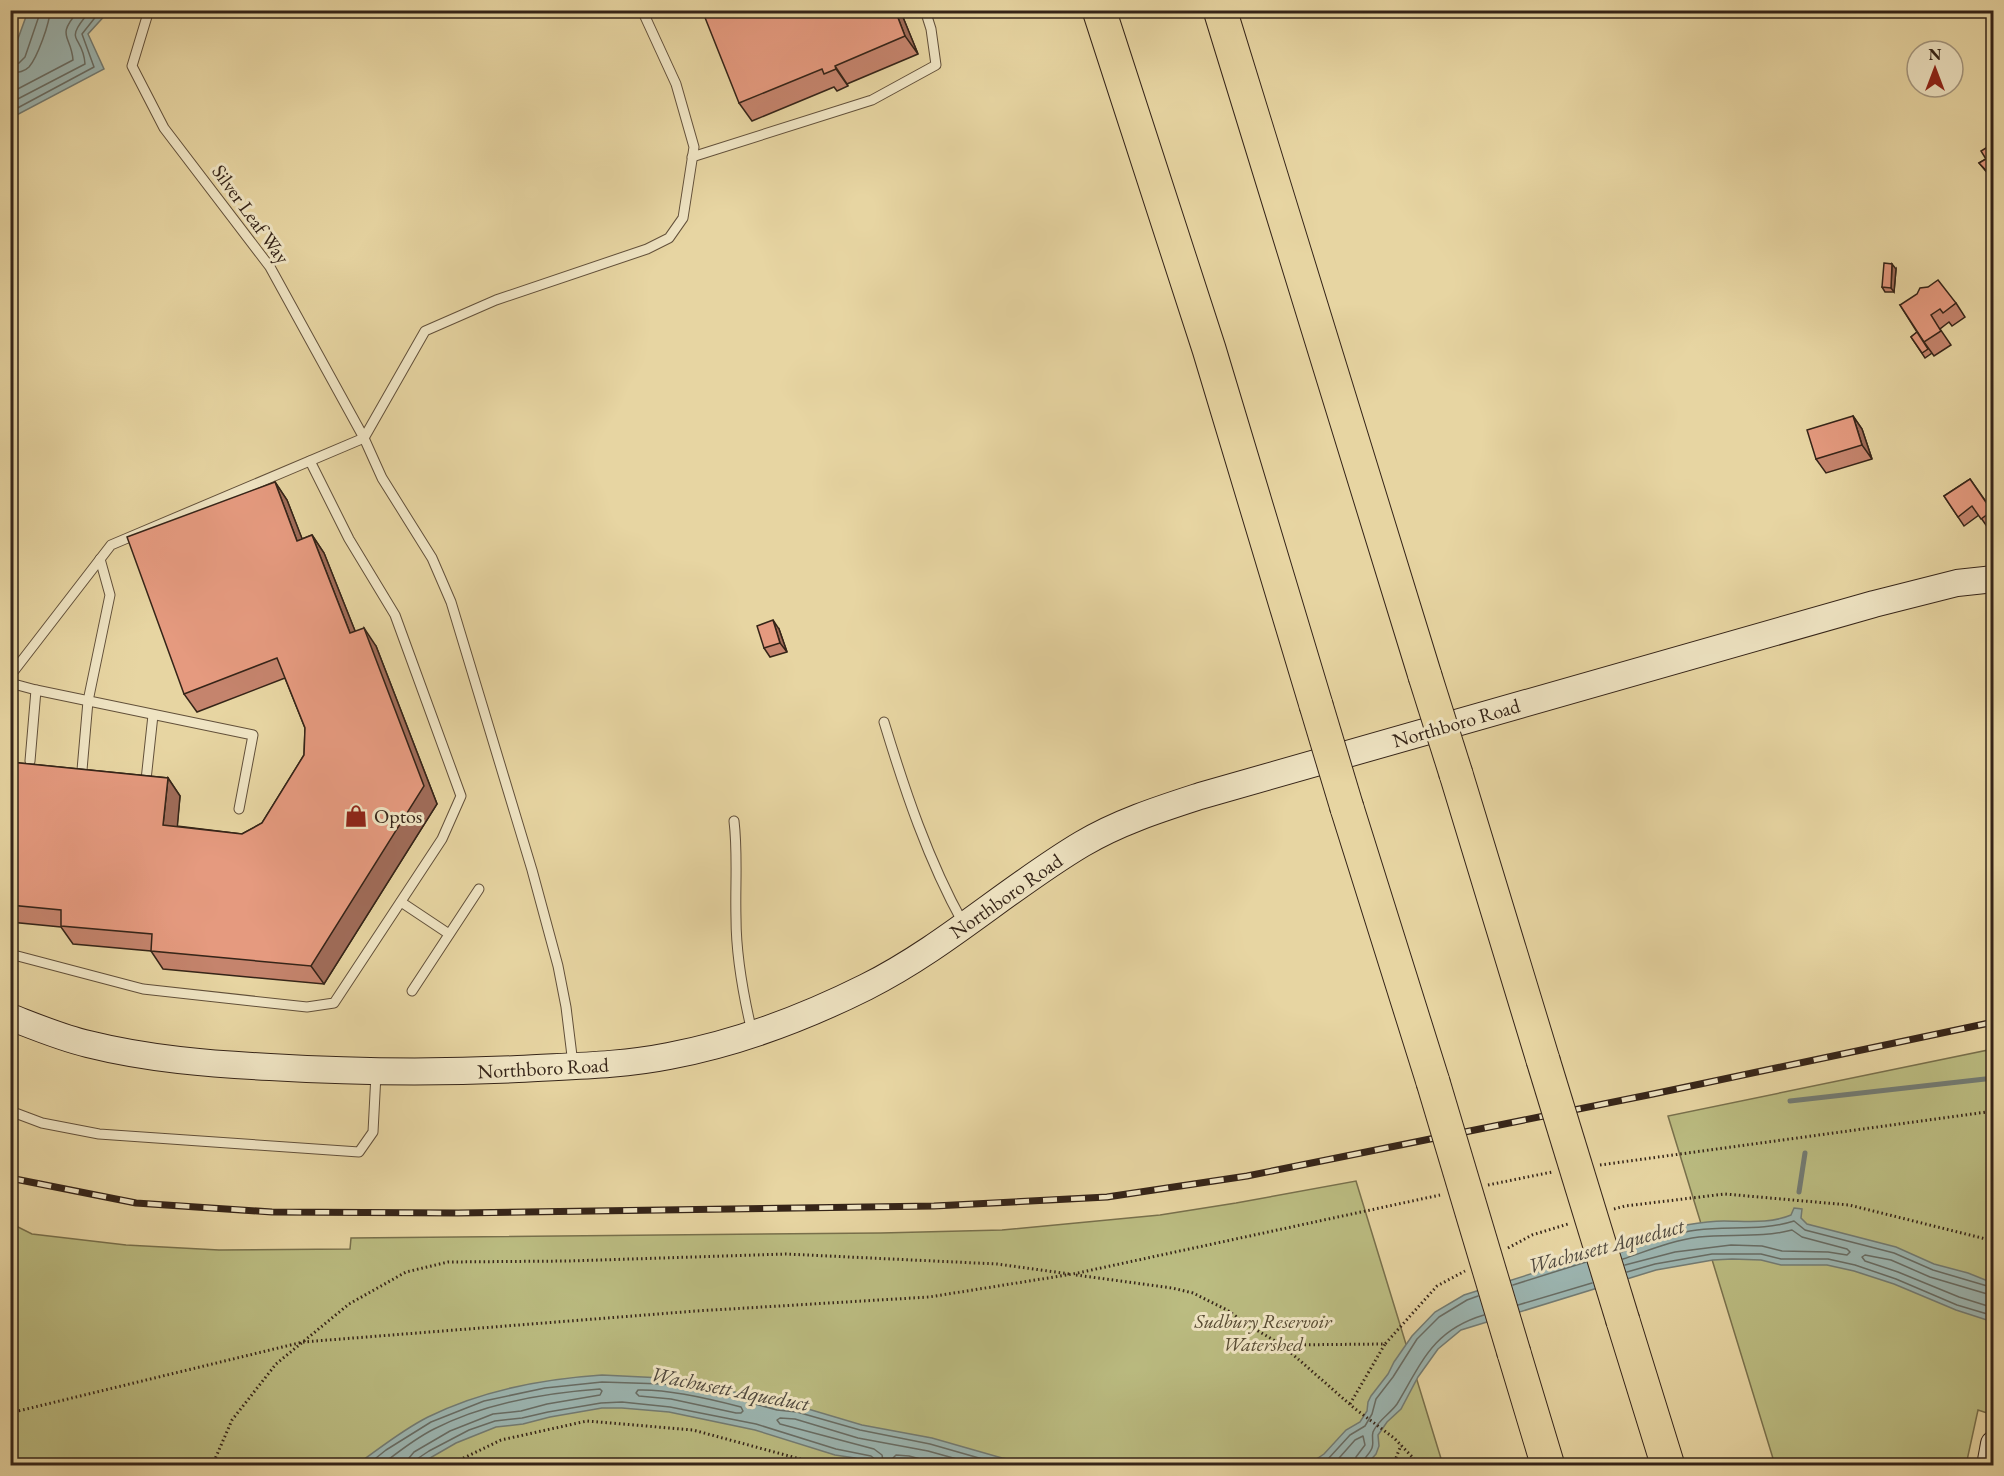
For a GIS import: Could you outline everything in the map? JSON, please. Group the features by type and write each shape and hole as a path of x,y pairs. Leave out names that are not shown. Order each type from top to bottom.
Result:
{"highway":[{"path":"1075,10 1209,349"},
{"path":"1099,10 1209,349 1548,1466"},
{"path":"1220,10 1668,1466"},
{"path":"1231,10 1264,155"}],"main road":[{"name":"Northboro Road","path":"10,1017 85,1044 152,1056 230,1065 376,1072 452,1072 631,1062 667,1057 753,1034 802,1016 865,988 926,953 1083,843 1174,804 1875,604 1957,583 1994,579"},
{"path":"1990,1466 1994,1444"}],"lane":[{"name":"Silver Leaf Way","path":"149,10 132,66 164,128 270,267 364,438 382,478 432,558 451,603 532,870 558,966 566,1007 573,1066"},
{"path":"10,676 111,545 364,438 425,331 496,300 647,249 669,238 683,218 694,147 676,84 642,10"},
{"path":"692,157 872,99 936,64 931,29 925,10"},
{"path":"10,954 143,989 308,1007 334,1003 442,839 461,796 395,615 349,540 310,461"},
{"path":"82,770 88,701 110,595 100,559"},
{"path":"10,683 252,735 239,809"},
{"path":"30,761 36,690"},
{"path":"146,780 153,715"},
{"path":"884,722 924,842 946,893 964,925"},
{"path":"734,821 737,874 735,917 739,965 744,1000 753,1034"},
{"path":"412,991 479,889"},
{"path":"400,902 449,934"},
{"path":"10,1111 42,1123 99,1134 359,1152 373,1132 376,1072"}],"path":[{"path":"1595,1166 1994,1112"},
{"path":"1478,1186 1560,1171"},
{"path":"10,1413 303,1342 696,1311 929,1297 1073,1274 1444,1194"},
{"path":"1604,1212 1625,1206 1725,1194 1849,1205 1994,1241"},
{"path":"1504,1250 1532,1235 1573,1222"},
{"path":"212,1466 232,1420 276,1364 349,1304 406,1272 448,1262 568,1261 786,1254 997,1264 1172,1288 1193,1293 1227,1310 1248,1326 1282,1345 1354,1408 1394,1438 1421,1466"},
{"path":"1350,1404 1385,1344 1437,1286 1465,1270"},
{"path":"1282,1345 1385,1344"},
{"path":"447,1466 501,1440 587,1421 693,1430 826,1466"},
{"path":"1392,1466 1401,1445"}],"green space":[{"path":"1993,1049 1993,1415 1978,1410 1966,1465 1775,1465 1668,1116"},
{"name":"Sudbury Reservoir Watershed","path":"1356,1181 1443,1465 11,1465 10,1223 32,1234 126,1245 219,1250 350,1249 351,1238 1002,1230 1160,1215"}],"water":[{"path":"28,11 109,11 88,34 104,69 11,118 11,58"},
{"path":"1794,1208 1802,1209 1801,1218 1807,1224 1896,1247 1934,1264 1968,1273 1993,1283 1993,1322 1956,1310 1894,1284 1827,1265 1781,1265 1761,1260 1732,1259 1656,1270 1461,1330 1438,1349 1418,1377 1401,1409 1387,1422 1378,1435 1379,1446 1376,1454 1366,1465 1306,1466 1324,1454 1346,1430 1360,1422 1367,1411 1371,1396 1412,1336 1435,1312 1464,1295 1686,1225 1714,1221 1775,1220 1791,1215"},
{"path":"602,1375 663,1378 705,1384 779,1404 798,1406 862,1425 932,1438 1002,1458 1044,1465 877,1465 835,1455 755,1430 669,1412 602,1408 523,1424 496,1427 456,1443 418,1465 356,1465 418,1422 470,1400 513,1387 557,1379"}],"building":[{"path":"702,10 895,10 905,36 835,66 836,69 824,74 822,69 739,103"},
{"path":"1994,143 1994,179 1979,163 1986,159 1981,151"},
{"path":"1884,263 1892,264 1891,288 1882,287"},
{"path":"1938,280 1956,303 1943,313 1940,309 1931,315 1941,331 1924,342 1900,305 1917,294 1920,288 1928,287"},
{"path":"1917,332 1928,349 1922,353 1911,337"},
{"path":"1853,416 1862,445 1816,459 1807,430"},
{"path":"1970,479 1992,511 1981,519 1972,506 1958,517 1944,496"},
{"path":"275,482 297,541 312,535 350,633 364,628 424,786 311,966 151,951 152,934 61,926 61,910 10,905 10,762 168,778 163,825 242,834 262,823 304,755 305,728 277,658 184,694 127,537"},
{"path":"773,620 780,643 764,648 757,626"}],"waterway":[{"path":"1790,1101 1994,1078"},
{"path":"1799,1192 1805,1153"}],"railway":[{"path":"10,1178 136,1203 272,1212 458,1213 934,1206 1107,1197 1247,1176 1994,1022"}],"place":[{"name":"Optos","path":"356,816"}],"water label":[{"name":"Wachusett Aqueduct","path":"1606,1246"},
{"name":"Wachusett Aqueduct","path":"730,1389"}]}
